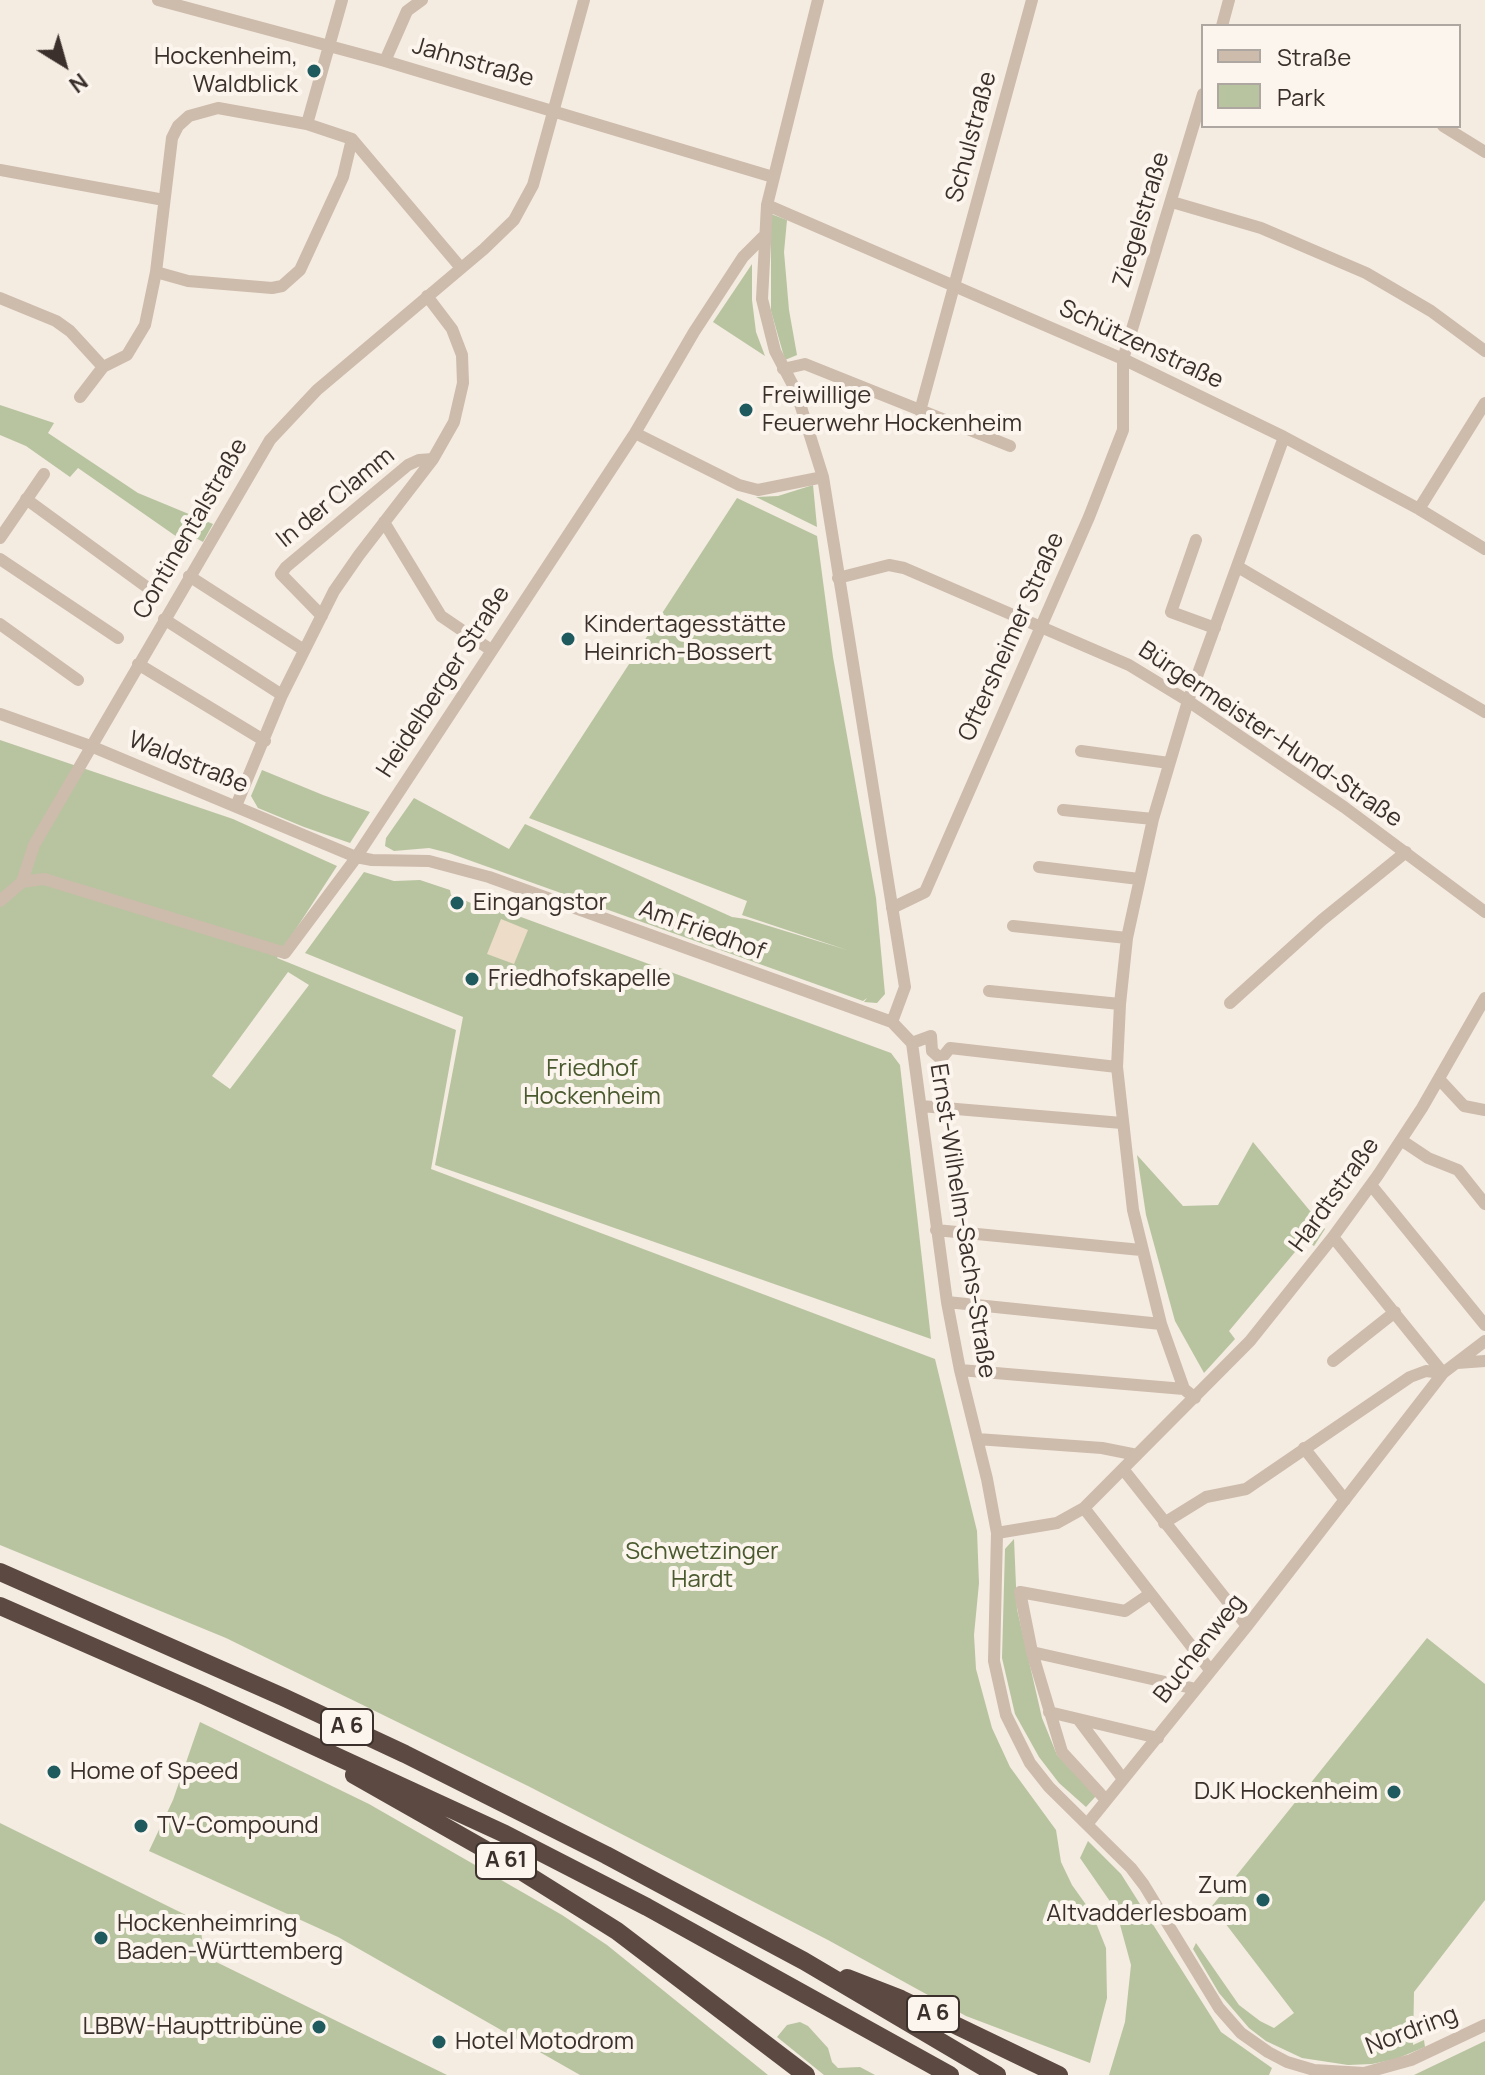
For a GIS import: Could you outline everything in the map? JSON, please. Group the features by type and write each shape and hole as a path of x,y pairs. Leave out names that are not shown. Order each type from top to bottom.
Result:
{"highway":[{"name":"A 6","path":"0,1572 226,1670 405,1754 606,1855 804,1961 997,2075"},
{"name":"A 6","path":"0,1606 505,1834 634,1901 950,2075"},
{"name":"A 61","path":"320,1748 355,1776 502,1859 617,1931 806,2075"},
{"name":"A 6","path":"804,1961 901,1999 1059,2075"}],"street":[{"name":"Jahnstraße","path":"158,0 385,61 773,177"},
{"path":"307,124 342,0"},
{"path":"385,61 407,11 422,0"},
{"name":"Continentalstraße","path":"22,882 34,845 270,440 317,390 514,220 533,185 584,0"},
{"path":"818,0 767,205 762,299 767,327 783,369 796,391 823,477 905,987 892,1022"},
{"name":"Schulstraße","path":"920,411 1032,0"},
{"path":"1223,24 1229,0"},
{"name":"Ziegelstraße","path":"1123,359 1201,101"},
{"path":"80,397 103,367 127,355 145,325 156,272 172,138 178,126 189,116 218,108 307,124 352,139 461,268"},
{"path":"1446,128 1485,152"},
{"path":"156,272 188,281 272,288 282,286 300,270 343,177 352,139"},
{"path":"0,170 164,200"},
{"path":"1172,202 1261,228 1366,273 1431,311 1485,351"},
{"name":"Schützenstraße","path":"767,205 1123,359 1284,437 1419,509 1485,549"},
{"name":"Heidelberger Straße","path":"22,882 44,879 285,953 356,857 635,433 694,332 743,257 763,237"},
{"name":"In der Clamm","path":"236,806 282,695 334,591 433,459 447,438 458,411 463,368 452,329 427,296"},
{"path":"0,298 56,321 70,331 103,367"},
{"name":"Oftersheimer Straße","path":"892,908 925,892 1089,517 1123,430 1123,359"},
{"path":"783,369 805,364 1010,446"},
{"path":"1419,509 1485,403"},
{"path":"635,433 739,485 758,490 823,477"},
{"path":"1195,1398 1184,1389 1161,1324 1141,1250 1129,1185 1117,1067 1120,1004 1127,938 1153,819 1169,763 1188,701 1284,437"},
{"name":"In der Clamm","path":"322,616 281,574 408,465 433,459"},
{"path":"2,529 44,474"},
{"path":"26,499 148,588"},
{"name":"In der Clamm","path":"384,522 441,616 491,650"},
{"path":"1196,540 1171,612 1215,628"},
{"path":"0,559 118,638"},
{"name":"Bürgermeister-Hund-Straße","path":"838,578 895,566 1129,665 1188,701 1406,852 1485,912"},
{"path":"1238,567 1485,712"},
{"path":"189,576 304,650"},
{"path":"164,619 282,695"},
{"path":"0,624 78,680"},
{"path":"138,664 265,741"},
{"name":"Waldstraße","path":"0,714 93,747 356,857"},
{"path":"1081,751 1169,763"},
{"path":"1063,810 1153,819"},
{"path":"1230,1003 1333,911 1406,852"},
{"name":"Am Friedhof","path":"356,857 429,861 489,877 892,1022"},
{"path":"1039,867 1139,879"},
{"path":"0,901 22,882"},
{"path":"1013,926 1127,938"},
{"path":"989,991 1120,1004"},
{"name":"Hardtstraße","path":"1084,1508 1250,1341 1333,1237 1401,1140 1485,998"},
{"name":"Ernst-Wilhelm-Sachs-Straße","path":"892,1022 912,1043 947,1302 997,1533 994,1661 1006,1715 1030,1763 1049,1787 1088,1823"},
{"path":"912,1043 931,1036 932,1051 941,1059 950,1048 1117,1067"},
{"path":"1439,1079 1464,1106 1485,1110"},
{"path":"921,1106 1122,1123"},
{"path":"1401,1140 1428,1158 1458,1170 1485,1204"},
{"path":"1371,1185 1484,1320"},
{"path":"936,1230 1141,1250"},
{"path":"1333,1237 1443,1373"},
{"path":"947,1302 1161,1324"},
{"path":"1333,1361 1395,1312"},
{"name":"Buchenweg","path":"1088,1823 1247,1626 1443,1373 1485,1341"},
{"path":"1457,1363 1485,1361"},
{"path":"960,1370 1184,1389"},
{"name":"Buchenweg","path":"1164,1523 1206,1497 1246,1489 1410,1377 1426,1371 1443,1373"},
{"path":"977,1439 1102,1448 1137,1455"},
{"path":"1304,1448 1345,1500"},
{"path":"1123,1469 1247,1626"},
{"path":"997,1533 1057,1523 1084,1508 1210,1670"},
{"path":"1106,1800 1062,1752 1032,1652 1020,1592 1125,1611 1150,1594"},
{"path":"1032,1652 1196,1689"},
{"path":"1049,1712 1158,1738"},
{"path":"1078,1719 1123,1779"},
{"name":"Nordring","path":"1088,1823 1144,1885 1219,2008 1241,2033 1268,2052 1314,2070 1364,2073 1411,2060 1485,2025"}],"green space":[{"path":"771,214 787,220 784,252 797,355 785,360 771,311"},
{"path":"752,264 756,332 765,356 713,322"},
{"path":"0,405 54,423 48,433 138,493 213,524 203,542 183,531 180,539 78,468 70,477 26,446 0,435"},
{"path":"813,485 817,527 756,497 778,496"},
{"path":"737,498 817,536 833,657 876,898 885,994 877,1003 864,1002 867,998 863,1001 449,853 429,848 394,851 385,846 386,838 414,798 509,849 525,824 732,917 847,950 742,915 747,901 529,818"},
{"name":"Schwetzinger Hardt","path":"0,740 233,819 337,866 277,958 456,1030 431,1169 935,1359 977,1531 976,1669 992,1728 1010,1767 1056,1830 1061,1862 1072,1885 1092,1913 1106,1948 1107,1998 1090,2063 966,2016 828,1940 528,1786 226,1638 0,1545","holes":["288,972 309,985 230,1089 212,1076"]},
{"path":"262,770 370,812 350,843 304,827 258,808 251,796"},
{"name":"Friedhof Hockenheim","path":"364,872 394,881 420,880 450,890 451,895 486,909 491,906 891,1053 900,1065 931,1339 435,1165 463,1017 305,953"},
{"path":"1253,1142 1325,1229 1314,1246 1305,1240 1229,1331 1235,1339 1204,1373 1175,1321 1146,1215 1137,1155 1183,1206 1218,1205"},
{"path":"1014,1539 1017,1609 1042,1718 1057,1755 1096,1796 1086,1807 1059,1783 1039,1757 1015,1714 1002,1658 1005,1549"},
{"name":"DJK Hockenheim","path":"1427,1638 1485,1684 1485,1900 1414,1992 1413,2045 1424,2040 1425,2047 1396,2059 1372,2064 1348,2065 1302,2058 1266,2041 1249,2028 1219,1993 1193,1949 1196,1943 1239,2005 1260,2021 1274,2028 1294,2013 1212,1906"},
{"path":"200,1722 369,1804 562,1915 607,1945 768,2075 580,2075 338,1937 149,1851 173,1800"},
{"name":"Hockenheimring Baden-Württemberg","path":"0,1823 200,1922 204,1956 447,2075 0,2075"},
{"path":"1088,1841 1121,1874 1221,2032 1272,2068 1269,2075 1109,2075 1125,2022 1131,1965 1116,1910 1080,1858"},
{"path":"800,2022 808,2026 828,2048 832,2062 838,2068 860,2067 875,2075 824,2075 777,2037 787,2025"},
{"path":"1485,2041 1485,2075 1414,2075"}],"shaded area":[{"path":"501,919 528,930 514,964 487,954"}],"place":[{"name":"Hockenheim, Waldblick","path":"314,71"},
{"name":"Freiwillige Feuerwehr Hockenheim","path":"746,410"},
{"name":"Kindertagesstätte Heinrich-Bossert","path":"568,639"},
{"name":"Eingangstor","path":"457,903"},
{"name":"Friedhofskapelle","path":"472,979"},
{"name":"Home of Speed","path":"54,1772"},
{"name":"DJK Hockenheim","path":"1394,1792"},
{"name":"TV-Compound","path":"141,1826"},
{"name":"Zum Altvadderlesboam","path":"1263,1900"},
{"name":"Hockenheimring Baden-Württemberg","path":"101,1938"},
{"name":"LBBW-Haupttribüne","path":"319,2027"},
{"name":"Hotel Motodrom","path":"439,2042"}]}
